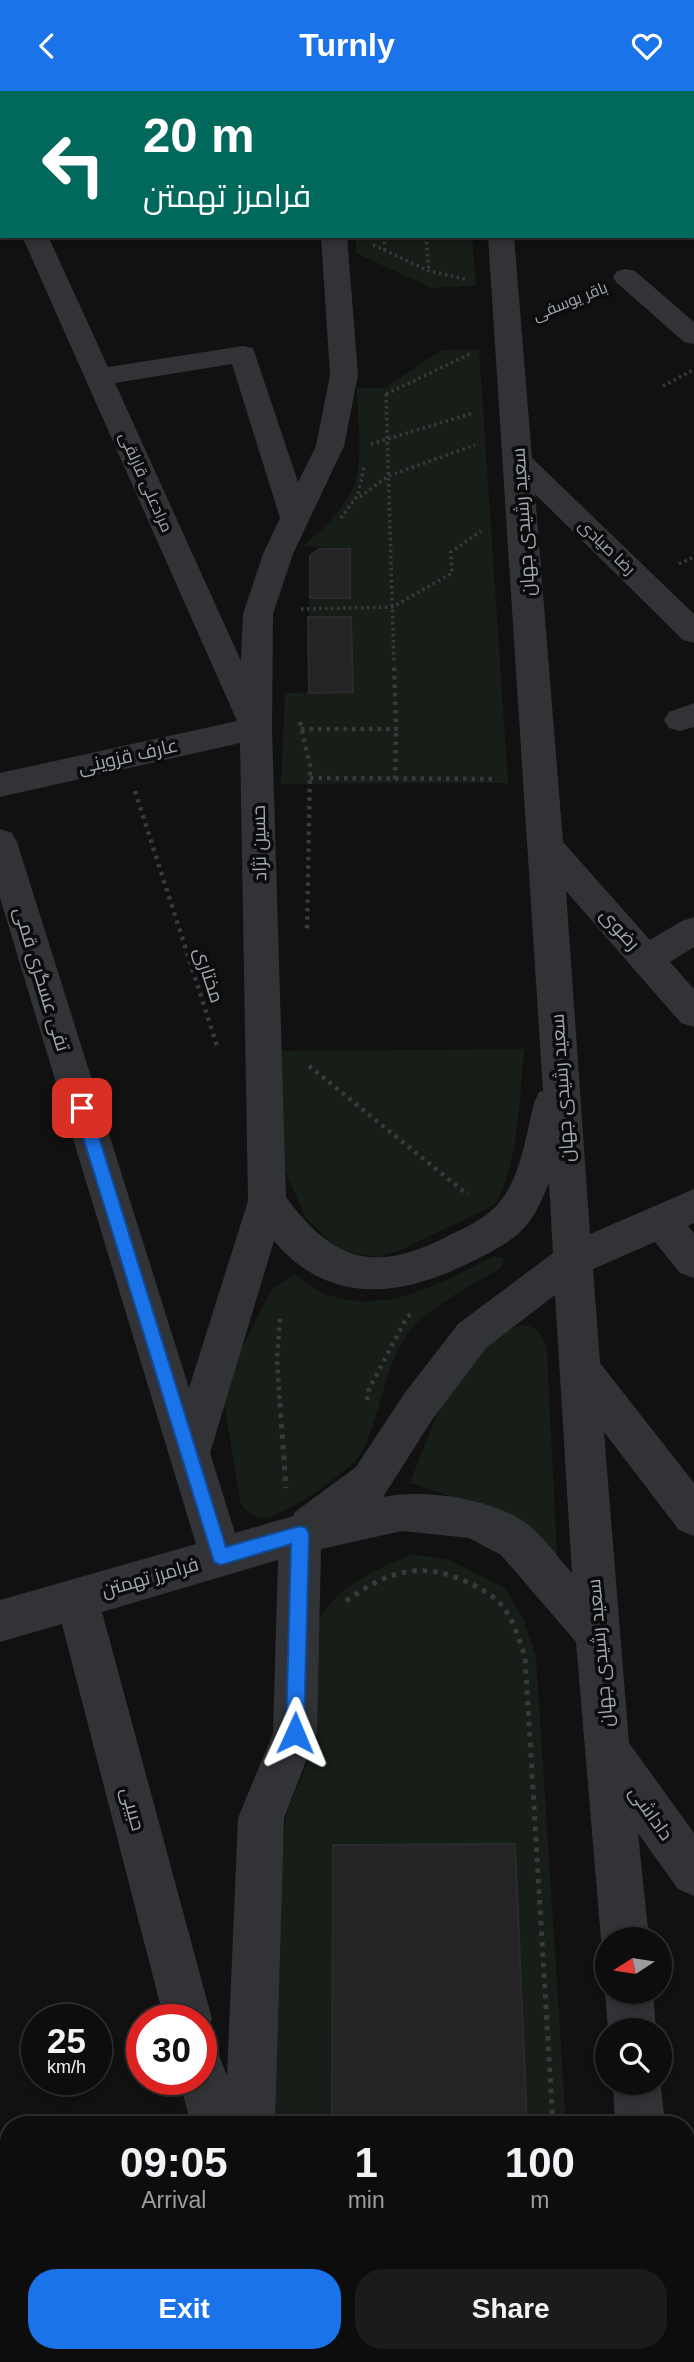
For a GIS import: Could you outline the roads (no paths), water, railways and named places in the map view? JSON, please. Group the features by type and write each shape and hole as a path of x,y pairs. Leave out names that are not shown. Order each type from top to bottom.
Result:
{"street":[{"name":"مرادعلی قارلقی","path":"36,238 256,728"},
{"name":"حسین نژاد","path":"189,1454 267,1201 256,728 258,614 278,554 330,446 344,375 334,238"},
{"name":"سعید رشیدی جهان","path":"501,238 546,846 597,1635 624,1927"},
{"name":"باقر یوسفی","path":"626,278 687,321"},
{"path":"99,377 243,354 295,518"},
{"name":"رضا صیادی","path":"519,463 694,632"},
{"name":"عارف قزوینی","path":"0,785 256,728"},
{"name":"تفی عسگری قمی","path":"0,842 221,1556"},
{"name":"رضوی","path":"546,846 694,1013"},
{"path":"646,959 694,930"},
{"path":"267,1201 296,1238 332,1265 372,1277 402,1273 441,1258 481,1239 515,1211 536,1165 561,1067"},
{"path":"250,2116 261,1818 295,1733 300,1534 371,1481 418,1406 472,1336 574,1259 678,1213 694,1261"},
{"path":"582,1371 694,1516"},
{"name":"فرامرز تهمتن","path":"0,1621 300,1534 402,1512 474,1519 516,1541 597,1635"},
{"name":"حبیبی","path":"77,1598 184,2004"},
{"name":"داداشی","path":"609,1752 694,1873"},
{"path":"208,2095 214,2116"},
{"path":"638,2095 639,2116"}]}
